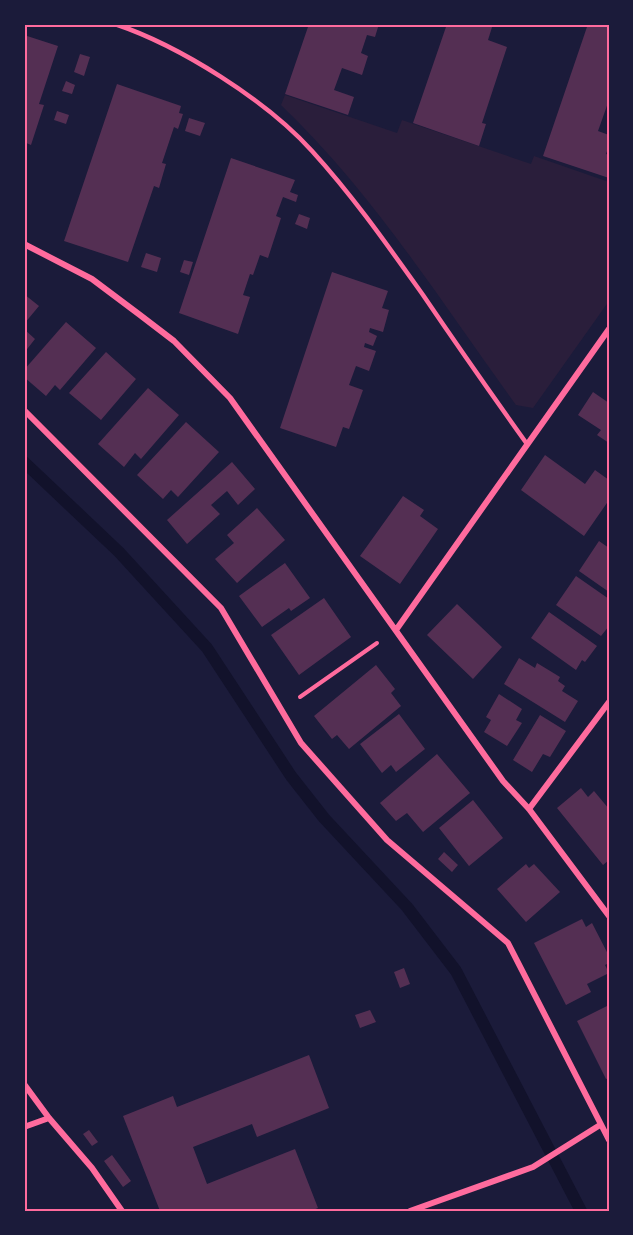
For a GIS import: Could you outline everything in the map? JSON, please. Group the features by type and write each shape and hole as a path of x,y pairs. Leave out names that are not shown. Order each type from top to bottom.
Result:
{"street":[{"path":"24,244 92,279 174,341 230,398 503,781 529,809 609,916"},
{"path":"396,630 609,329"},
{"path":"24,410 221,608 302,743 387,840 508,943 609,1140"},
{"path":"529,809 609,702"},
{"path":"24,1084 49,1118 92,1168 122,1211"},
{"path":"24,1127 49,1118"},
{"path":"410,1211 534,1167 600,1125"}],"lane":[{"path":"115,24 176,50 231,85 277,118 312,150 378,232 527,444"}],"path":[{"path":"282,710 396,630"}],"shaded area":[{"path":"285,95 397,133 402,120 531,164 534,156 609,182 609,301 533,408 516,405 376,212 346,175 281,105"}],"building":[{"path":"309,24 379,24 375,37 367,35 361,53 368,56 362,75 342,68 334,90 354,97 348,115 285,94"},
{"path":"447,24 493,24 488,40 507,47 482,123 486,124 479,146 413,123"},
{"path":"588,24 609,24 609,100 598,131 609,135 606,154 609,155 609,178 543,156"},
{"path":"24,35 58,46 39,104 44,105 31,145 24,142"},
{"path":"80,54 90,57 84,76 74,72"},
{"path":"66,81 75,85 72,94 62,91"},
{"path":"117,84 181,106 179,113 183,114 178,129 174,127 162,163 166,164 159,188 154,186 128,262 64,241"},
{"path":"57,111 69,115 66,124 54,120"},
{"path":"189,118 205,123 200,136 185,131"},
{"path":"231,158 295,180 290,192 298,195 296,202 283,197 276,216 281,218 268,258 260,255 243,295 250,297 238,334 179,313"},
{"path":"299,214 310,218 307,229 295,224"},
{"path":"146,253 161,258 157,272 141,267"},
{"path":"184,260 193,262 189,275 180,272"},
{"path":"332,272 388,291 382,308 389,310 383,332 370,328 369,332 377,336 373,346 365,343 364,347 376,351 369,371 356,366 349,385 363,390 349,429 343,427 336,447 280,428"},
{"path":"24,294 39,306 24,324"},
{"path":"66,322 96,348 60,390 55,385 46,396 24,377 24,370"},
{"path":"24,329 35,339 24,353"},
{"path":"106,352 136,379 101,420 69,393"},
{"path":"148,388 179,415 141,459 135,453 124,467 98,444"},
{"path":"593,392 609,403 609,443 597,435 601,430 578,415"},
{"path":"186,422 219,452 178,497 171,490 163,499 137,475"},
{"path":"545,455 585,484 595,470 609,480 609,500 584,536 521,490"},
{"path":"232,462 255,489 238,505 227,491 211,505 220,514 187,544 167,520"},
{"path":"403,496 424,510 420,516 438,529 400,584 360,556"},
{"path":"257,508 285,540 237,583 215,559 234,543 227,535"},
{"path":"599,541 609,548 609,592 579,571"},
{"path":"285,563 310,598 291,611 289,608 262,627 239,596"},
{"path":"576,576 609,599 609,626 601,636 556,605"},
{"path":"324,598 351,637 299,675 271,635"},
{"path":"457,604 502,647 473,679 427,635"},
{"path":"549,612 597,646 585,662 582,660 576,670 531,638"},
{"path":"519,658 535,668 537,663 560,677 558,681 565,686 562,691 578,701 565,722 504,684"},
{"path":"376,665 395,689 391,693 401,706 349,749 337,735 332,739 314,716"},
{"path":"499,694 522,709 516,720 522,723 507,746 484,732 491,720 486,717"},
{"path":"399,714 425,749 396,772 391,765 382,773 360,744"},
{"path":"540,715 566,731 550,757 543,754 532,772 513,760"},
{"path":"437,754 470,793 423,832 407,813 396,821 380,803"},
{"path":"581,788 588,797 594,791 609,809 609,860 603,865 557,808"},
{"path":"473,800 503,838 469,866 439,828"},
{"path":"444,852 458,865 452,872 438,859"},
{"path":"526,864 529,868 534,864 560,892 526,922 497,889"},
{"path":"582,919 586,927 592,923 609,956 609,963 605,965 609,973 587,984 591,992 566,1005 534,943"},
{"path":"404,968 410,984 400,988 394,972"},
{"path":"609,1005 609,1078 606,1079 577,1021"},
{"path":"370,1010 376,1022 360,1028 355,1015"},
{"path":"309,1055 329,1108 257,1137 252,1124 193,1147 207,1184 295,1149 318,1208 311,1211 160,1211 123,1116 173,1096 177,1107"},
{"path":"89,1130 98,1142 92,1146 83,1134"},
{"path":"112,1155 131,1181 123,1187 104,1161"}],"waterway":[{"path":"24,462 119,552 207,648 291,776 324,818 407,907 456,971 581,1211"}]}
